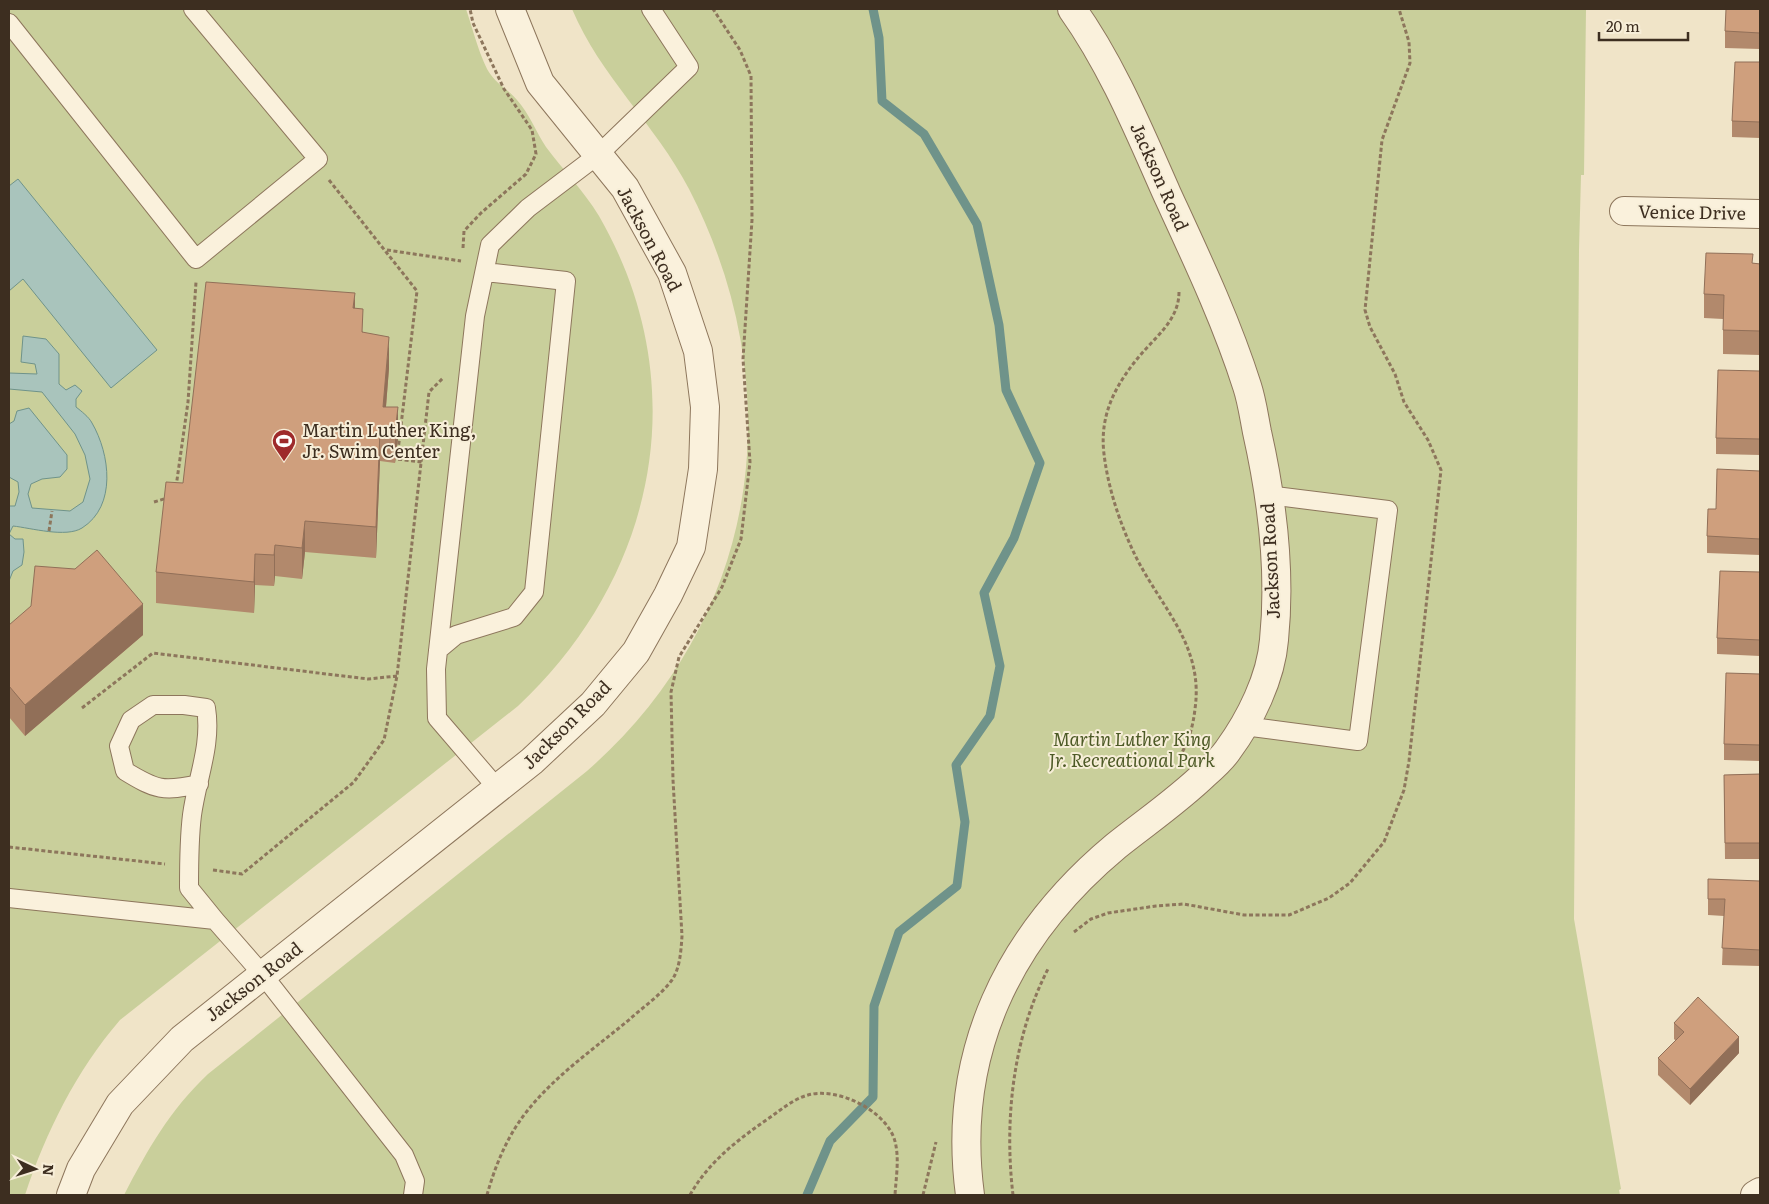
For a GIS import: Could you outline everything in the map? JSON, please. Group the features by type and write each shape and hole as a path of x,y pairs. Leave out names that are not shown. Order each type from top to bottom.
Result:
{"street":[{"name":"Jackson Road","path":"71,1195 81,1169 120,1104 182,1039 498,789 532,761 593,704 636,652 668,595 691,547 703,469 706,407 698,351 672,273 625,188 540,83 510,9"},
{"name":"Jackson Road","path":"970,1195 967,1174 967,1102 982,1031 1011,968 1043,919 1080,878 1118,844 1179,799 1226,754 1256,706 1274,642 1276,571 1266,475 1248,389 1220,313 1109,70 1072,9"},
{"name":"Venice Drive","path":"1624,211 1760,214"},
{"path":"1755,1195 1760,1192"}],"lane":[{"path":"9,22 196,259 318,158 193,9"},
{"path":"498,789 437,718 438,650 475,316 490,245 528,208 598,155 689,67 651,9"},
{"path":"438,650 456,635 514,617 534,592 566,281 485,272"},
{"path":"1244,726 1358,740 1388,510 1268,495"},
{"path":"199,784 178,789 151,787 125,771 119,746 131,720 153,705 184,705 206,708 209,727 199,784 192,814 189,888 263,975 404,1155 415,1181 413,1195"},
{"path":"9,898 215,920"}],"path":[{"path":"460,270 464,231 481,213 526,174 536,154 532,130 504,89 474,23 470,9"},
{"path":"326,176 417,291 397,459 422,462"},
{"path":"386,250 461,261"},
{"path":"154,502 174,495 182,451 188,402 196,259"},
{"path":"1176,762 1190,736 1194,720 1197,689 1194,665 1182,633 1150,583 1121,523 1109,483 1103,432 1104,417 1111,399 1128,370 1175,312 1178,304 1178,286"},
{"path":"9,846 242,874 354,782 384,740 397,676 430,392 449,372"},
{"path":"49,531 52,511"},
{"path":"82,708 153,653 368,679 397,676"},
{"path":"690,1195 697,1182 739,1139 797,1098 823,1093 835,1094 856,1103 872,1112 891,1131 897,1166 895,1195"},
{"path":"923,1195 936,1140"}],"green space":[{"path":"9,9 466,9 487,69 494,79 521,105 546,147 593,207 629,280 647,345 653,411 647,475 630,538 603,598 565,655 518,706 120,1020 90,1060 64,1103 33,1171 25,1195 9,1195"},
{"name":"Martin Luther King Jr. Recreational Park","path":"572,9 1586,9 1584,175 1581,175 1579,250 1574,919 1621,1189 1619,1190 1620,1195 124,1195 160,1131 182,1102 208,1074 587,771 645,711 691,645 723,574 742,499 748,422 741,344 722,266 689,189 676,166 597,56"}],"water":[{"path":"18,179 157,350 111,388 23,279 9,291 9,186"},
{"path":"23,336 46,339 59,354 59,384 66,390 75,385 82,391 76,399 76,407 89,419 98,436 103,449 107,479 101,507 82,528 75,531 58,532 13,526 9,534 9,506 15,506 19,492 18,482 9,477 9,424 14,421 17,411 29,408 67,455 67,469 60,477 42,479 31,484 28,494 32,508 70,511 83,502 90,479 85,455 75,434 42,392 9,389 9,373 37,374 35,364 21,362"},
{"path":"9,534 15,539 23,539 24,552 22,565 13,571 9,581"}],"building":[{"path":"1726,9 1760,9 1760,33 1725,31"},
{"path":"1735,62 1760,62 1760,122 1732,121"},
{"path":"1706,253 1753,254 1752,263 1760,264 1760,331 1723,330 1724,295 1704,294"},
{"name":"Martin Luther King, Jr. Swim Center","path":"206,282 355,293 353,308 363,309 362,332 389,337 383,407 398,407 395,432 380,430 376,527 305,521 302,548 275,545 274,555 255,554 254,582 156,572 166,482 183,483"},
{"path":"1718,370 1760,371 1760,439 1716,438"},
{"path":"1717,469 1760,471 1760,539 1707,536 1708,509 1716,509"},
{"path":"97,550 143,604 25,705 9,686 9,625 31,606 35,566 75,569"},
{"path":"1720,571 1760,572 1760,640 1717,638"},
{"path":"1726,673 1760,674 1760,745 1724,744"},
{"path":"1760,774 1760,843 1725,843 1724,775"},
{"path":"1708,879 1760,881 1760,950 1722,948 1725,899 1708,899"},
{"path":"1698,997 1739,1037 1690,1089 1658,1058 1684,1032 1674,1023"}],"waterway":[{"path":"807,1195 830,1141 873,1097 874,1006 899,932 957,886 965,822 956,765 990,716 1000,666 984,593 1014,538 1040,463 1006,390 999,325 977,224 924,134 882,101 879,38 873,9"}],"place":[{"name":"Martin Luther King, Jr. Swim Center","path":"284,462"}]}
